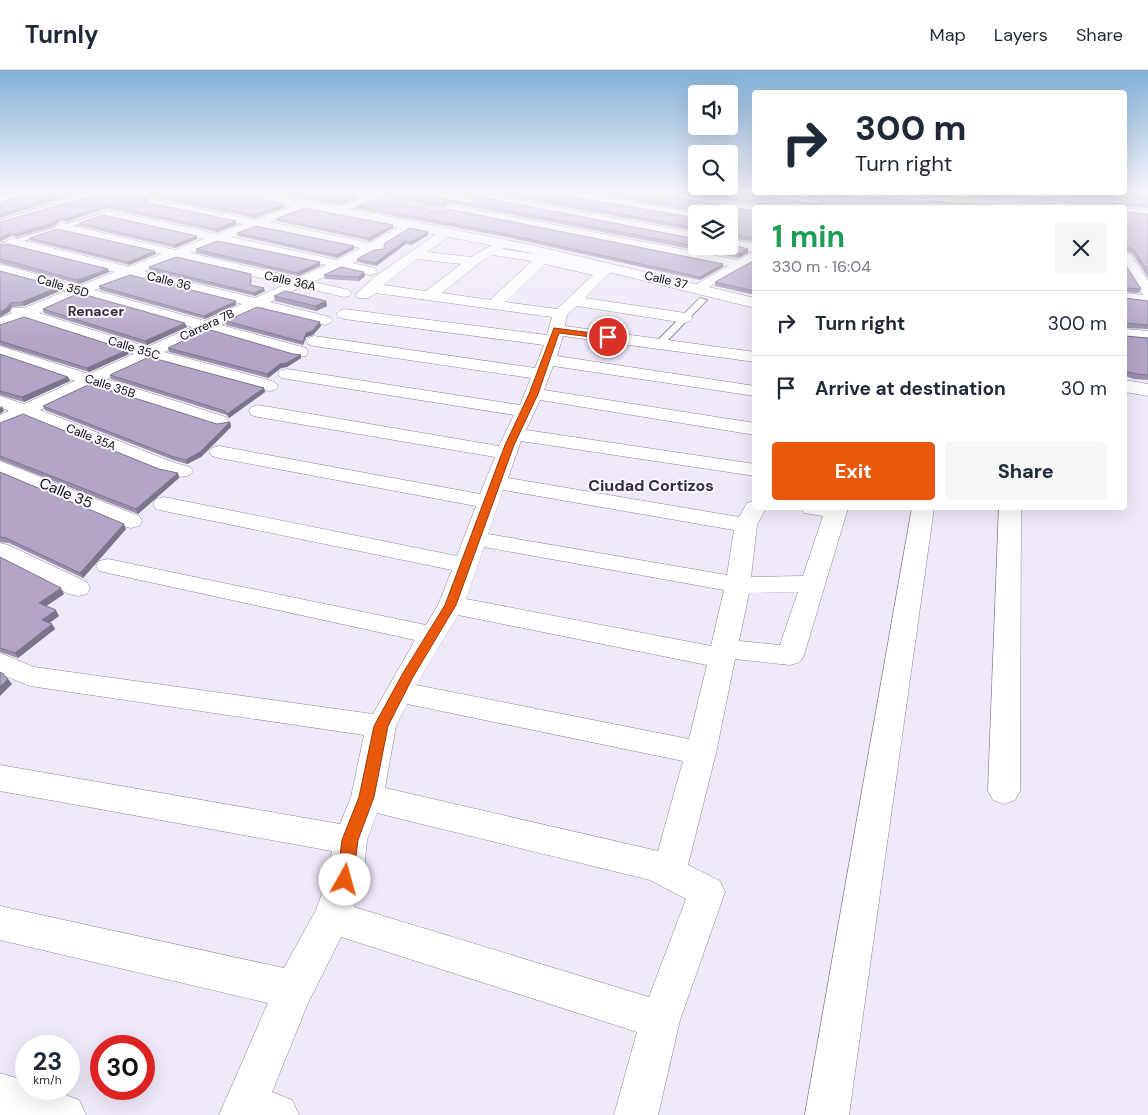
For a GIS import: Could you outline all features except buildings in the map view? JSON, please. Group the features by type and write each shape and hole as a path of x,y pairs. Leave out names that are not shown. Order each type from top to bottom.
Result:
{"main road":[{"name":"Calle 37","path":"492,241 531,249 702,294 752,302"},
{"path":"1127,386 1148,390"}],"street":[{"name":"Calle 36A","path":"118,241 344,293"},
{"path":"0,324 80,290 213,241"},
{"path":"232,241 370,271"},
{"path":"339,241 380,249"},
{"name":"Carrera 7B","path":"0,422 338,265 380,249 391,241"},
{"path":"435,241 381,279 373,288 356,300 344,314 541,371 752,428"},
{"path":"531,249 548,241"},
{"path":"614,241 740,264"},
{"path":"428,296 473,262 503,243"},
{"name":"Calle 36","path":"6,244 130,272 325,320"},
{"path":"738,245 752,247"},
{"path":"254,1112 294,990 332,917 345,880 350,840 367,797 381,726 450,605 491,492 541,371 606,270 490,251"},
{"path":"415,255 473,262"},
{"path":"702,294 752,257"},
{"path":"493,305 542,259"},
{"path":"1128,264 1148,270"},
{"path":"1128,264 1148,292"},
{"name":"Calle 35D","path":"0,268 300,352"},
{"path":"373,288 493,305 541,371 752,469"},
{"path":"1127,297 1148,300"},
{"name":"Calle 35C","path":"0,306 148,353 269,386"},
{"path":"287,374 541,371 685,318"},
{"path":"1127,334 1148,336"},
{"path":"314,341 541,371 752,391"},
{"path":"258,411 541,371 658,344 752,357"},
{"name":"Calle 35B","path":"0,351 220,421"},
{"name":"Calle 35A","path":"0,401 169,468 183,471"},
{"path":"219,452 491,492 751,516 738,585 701,753 669,872"},
{"name":"Calle 35","path":"0,467 131,521"},
{"path":"164,504 465,565"},
{"path":"450,605 722,654 790,655 812,584 828,510"},
{"path":"827,1115 923,510"},
{"path":"1004,791 1010,510"},
{"path":"474,538 738,585 812,584"},
{"path":"0,550 78,588"},
{"path":"108,566 432,636"},
{"path":"8,667 30,676 381,726"},
{"path":"399,692 701,753"},
{"path":"0,778 350,840"},
{"path":"367,797 656,866 707,892 660,1020 636,1115"},
{"path":"332,917 660,1020"},
{"path":"0,923 294,990"},
{"path":"0,1094 64,1115"}],"lane":[{"path":"658,344 685,318 702,294"}],"district":[{"name":"Renacer","path":"96,311"},
{"name":"Ciudad Cortizos","path":"651,485"}],"route":[{"path":"345,880 350,840 367,797 381,726 407,676 450,605 509,445 534,394 554,341 556,330 608,337"}]}
